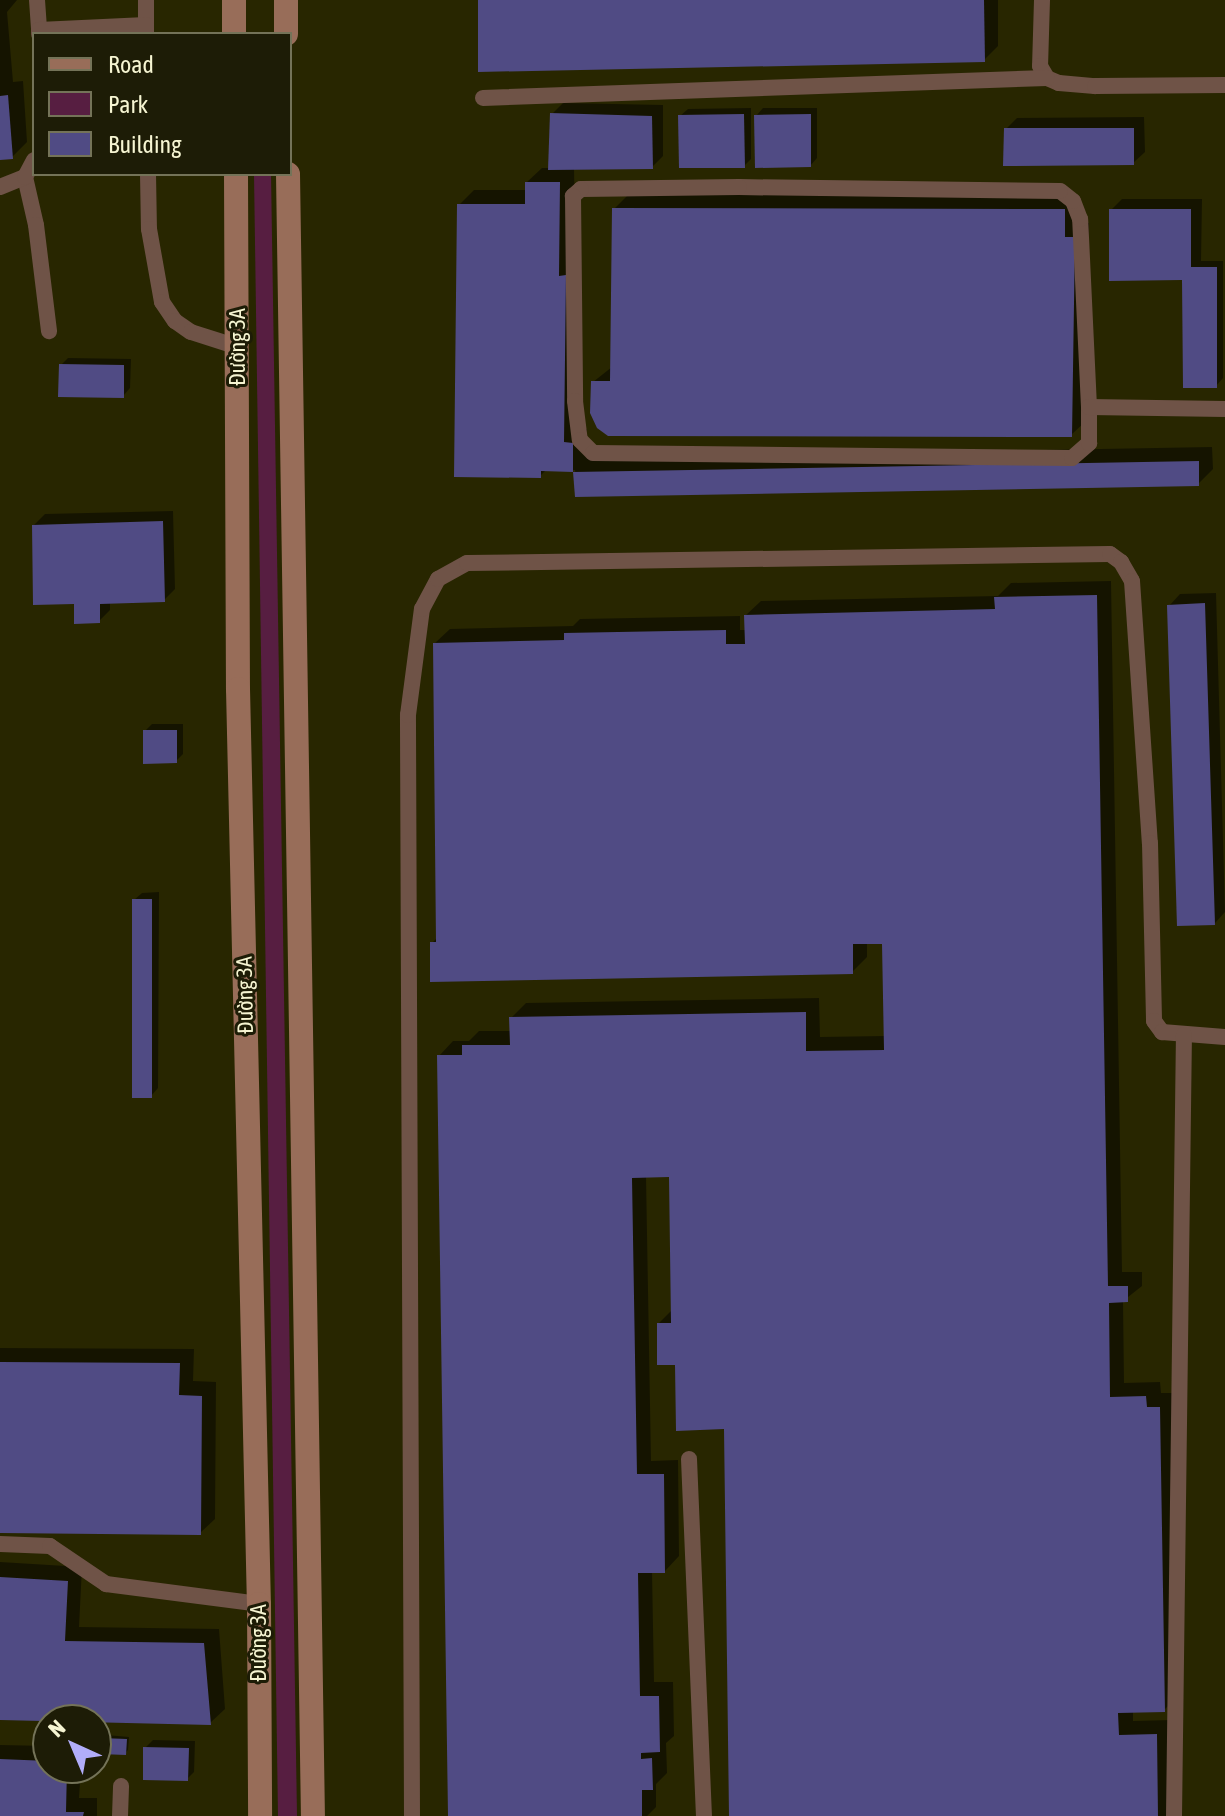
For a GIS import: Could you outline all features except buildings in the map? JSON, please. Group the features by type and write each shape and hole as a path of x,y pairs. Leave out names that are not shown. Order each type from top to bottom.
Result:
{"street":[{"path":"234,0 234,32"},
{"path":"286,0 286,32"},
{"name":"Đường 3A","path":"236,176 238,689 259,1604 260,1816"},
{"path":"288,176 313,1816"}],"lane":[{"path":"37,0 39,32 146,30 146,0"},
{"path":"1042,0 1040,66 1047,78"},
{"path":"483,98 1047,78 1059,83 1095,86 1225,85"},
{"path":"0,187 25,177 32,164"},
{"path":"148,176 149,229 162,302 175,321 191,332 238,347"},
{"path":"25,177 36,225 49,331"},
{"path":"739,187 1060,191 1073,201 1080,219 1089,407 1089,443 1072,458 593,453 580,440 575,401 573,196 581,189 739,187"},
{"path":"1089,407 1225,409"},
{"path":"412,1816 408,715 422,609 438,579 467,563 1110,554 1121,562 1132,581 1150,843 1154,1021 1162,1032 1225,1037"},
{"path":"1174,1816 1184,1035"},
{"path":"689,1459 704,1816"},
{"path":"0,1544 50,1546 106,1584 259,1604"},
{"path":"120,1816 121,1786"}],"green space":[{"path":"254,176 271,176 297,1816 278,1816"}]}
